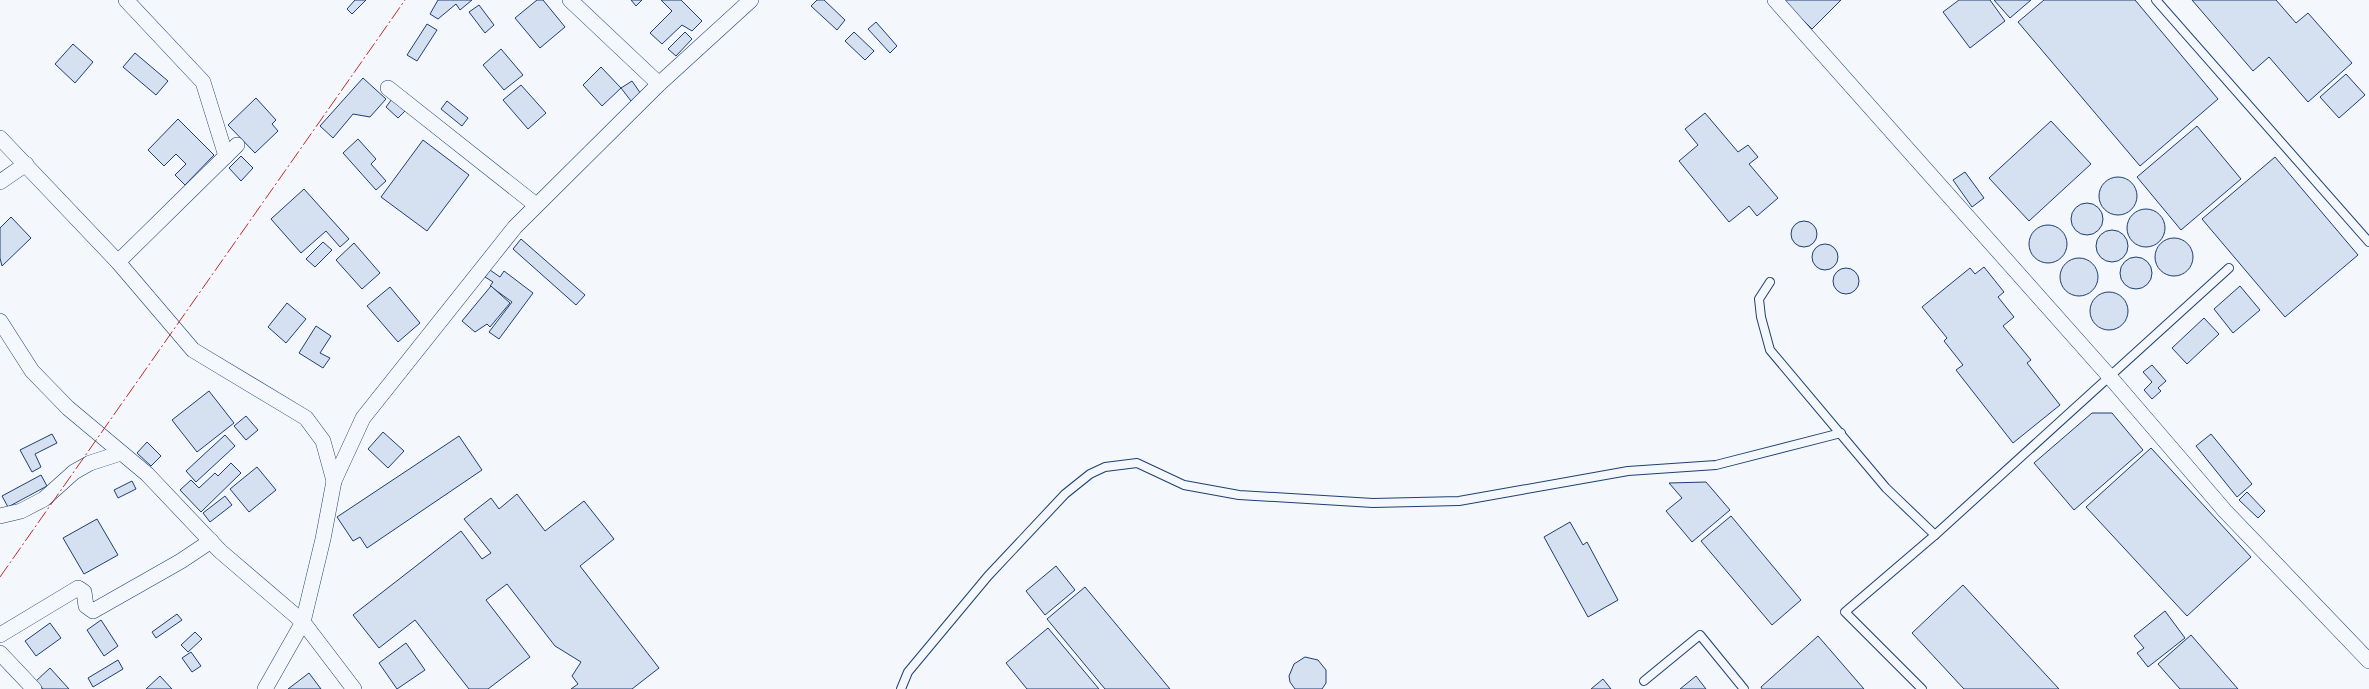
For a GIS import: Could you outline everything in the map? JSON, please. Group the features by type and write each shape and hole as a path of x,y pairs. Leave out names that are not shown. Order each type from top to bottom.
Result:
{"street":[{"path":"118,262 232,150 203,82 126,0"},
{"path":"570,0 659,84"},
{"path":"265,689 303,622 323,539 334,481 364,418 514,227 659,84 752,0"},
{"path":"1775,0 2110,377 2225,510 2369,661"},
{"path":"388,88 536,205"},
{"path":"0,138 118,262 193,350 306,418 323,441 334,481"},
{"path":"0,182 26,164"},
{"path":"0,321 32,371 68,408 147,474 211,541 303,622 354,689"},
{"path":"0,516 21,510 44,498 74,472 90,463 121,453"},
{"path":"0,635 78,588 84,592 86,606 93,611 181,561 211,541"},
{"path":"0,653 34,689"}],"lane":[{"path":"2156,0 2369,242"},
{"path":"1922,689 1845,612 1935,535 2229,268"},
{"path":"1770,282 1759,299 1761,317 1770,350 1886,488 1935,535"},
{"path":"901,689 908,672 988,576 1065,494 1090,474 1105,468 1136,462 1184,485 1239,495 1373,503 1459,501 1628,471 1716,465 1841,433"},
{"path":"1644,681 1700,635 1744,689"}],"building":[{"path":"355,0 366,0 352,14 347,9"},
{"path":"438,0 472,0 460,10 456,4 438,19 430,14"},
{"path":"537,0 543,0 565,27 540,48 515,18"},
{"path":"631,0 642,0 636,6"},
{"path":"661,0 681,0 702,21 692,31 682,25 662,44 650,33 672,11"},
{"path":"817,0 824,0 845,20 837,30 811,6"},
{"path":"1783,0 1841,0 1812,29"},
{"path":"1959,0 1990,0 2005,21 1970,48 1943,12"},
{"path":"1994,0 2031,0 2010,18"},
{"path":"2044,0 2135,0 2218,99 2140,166 2018,22"},
{"path":"2192,0 2276,0 2296,23 2308,13 2352,63 2308,102 2269,57 2253,71"},
{"path":"479,5 494,25 485,33 469,12"},
{"path":"876,22 897,46 890,53 868,29"},
{"path":"427,24 437,30 417,61 407,55"},
{"path":"685,32 692,39 676,56 668,49"},
{"path":"854,32 874,51 865,60 845,41"},
{"path":"73,44 93,62 75,83 55,64"},
{"path":"501,49 523,75 504,90 483,65"},
{"path":"135,53 168,81 156,95 123,67"},
{"path":"601,67 621,88 602,106 583,85"},
{"path":"2346,74 2365,95 2339,118 2320,97"},
{"path":"363,78 386,99 370,117 353,114 333,138 320,126"},
{"path":"632,81 641,94 631,101 621,88"},
{"path":"521,85 546,113 528,129 503,100"},
{"path":"256,98 276,120 272,124 278,131 255,153 228,125"},
{"path":"392,99 405,111 398,118 386,107"},
{"path":"447,101 468,118 462,126 441,109"},
{"path":"1705,113 1738,152 1748,145 1758,157 1749,164 1778,198 1757,216 1749,206 1729,222 1679,161 1698,145 1685,129"},
{"path":"178,119 214,155 185,185 175,175 186,164 176,154 164,166 148,150"},
{"path":"2051,121 2091,164 2029,221 1989,178"},
{"path":"2197,126 2241,179 2181,230 2137,177"},
{"path":"358,139 376,159 371,164 386,181 376,190 343,153"},
{"path":"423,140 469,175 427,231 381,197"},
{"path":"241,156 253,168 241,181 229,168"},
{"path":"2275,157 2358,255 2285,317 2202,219"},
{"path":"1965,172 1984,198 1972,207 1953,180"},
{"path":"2118,177 2128,180 2134,186 2137,196 2134,206 2128,212 2118,215 2108,212 2102,206 2099,196 2102,186 2108,180"},
{"path":"304,189 349,239 340,247 326,231 301,253 271,219"},
{"path":"2087,203 2098,208 2103,219 2098,230 2087,235 2076,230 2071,219 2076,208"},
{"path":"2146,209 2156,212 2162,218 2165,228 2162,238 2156,244 2146,247 2136,244 2130,238 2127,228 2130,218 2136,212"},
{"path":"11,217 31,238 2,266 0,258 0,228"},
{"path":"1804,221 1813,225 1817,234 1813,243 1804,247 1795,243 1791,234 1795,225"},
{"path":"2048,225 2058,228 2064,234 2067,244 2064,254 2058,260 2048,263 2038,260 2032,254 2029,244 2032,234 2038,228"},
{"path":"2112,230 2123,235 2128,246 2123,257 2112,262 2101,257 2096,246 2101,235"},
{"path":"2174,238 2184,241 2190,247 2193,257 2190,267 2184,273 2174,276 2164,273 2158,267 2155,257 2158,247 2164,241"},
{"path":"521,239 585,295 576,305 513,249"},
{"path":"323,242 332,250 315,267 306,259"},
{"path":"354,243 380,273 362,289 336,260"},
{"path":"1825,244 1834,248 1838,257 1834,266 1825,270 1816,266 1812,257 1816,248"},
{"path":"2136,257 2147,262 2152,273 2147,284 2136,289 2125,284 2120,273 2125,262"},
{"path":"2079,258 2089,261 2095,267 2098,277 2095,287 2089,293 2079,296 2069,293 2063,287 2060,277 2063,267 2069,261"},
{"path":"1984,267 2004,292 1998,297 2014,317 2003,326 2031,360 2027,363 2060,405 2013,443 1956,370 1963,365 1944,341 1947,338 1922,307 1970,268 1975,274"},
{"path":"1846,268 1855,272 1859,281 1855,290 1846,294 1837,290 1833,281 1837,272"},
{"path":"490,270 500,277 504,271 533,293 499,339 489,332 512,302 490,286 493,282 485,277"},
{"path":"491,286 510,303 490,327 487,324 475,332 462,321"},
{"path":"2240,286 2260,310 2233,333 2214,309"},
{"path":"390,287 420,323 398,342 367,306"},
{"path":"2109,292 2119,295 2125,301 2128,311 2125,321 2119,327 2109,330 2099,327 2093,321 2090,311 2093,301 2099,295"},
{"path":"287,303 306,319 286,343 268,327"},
{"path":"2204,318 2219,334 2187,364 2172,348"},
{"path":"316,326 331,336 320,353 330,358 323,368 299,353"},
{"path":"2152,365 2166,381 2158,388 2161,391 2152,399 2144,390 2152,382 2143,372"},
{"path":"209,391 234,423 197,452 172,420"},
{"path":"2092,413 2112,413 2143,450 2074,510 2034,463"},
{"path":"246,416 258,430 246,440 234,426"},
{"path":"383,432 404,451 388,468 368,449"},
{"path":"52,434 57,443 35,454 41,467 32,472 20,450"},
{"path":"2211,434 2252,484 2237,497 2196,446"},
{"path":"225,435 235,446 196,482 186,471"},
{"path":"459,436 482,470 367,548 360,537 353,541 337,517"},
{"path":"147,442 161,456 151,466 137,453"},
{"path":"2151,448 2251,557 2187,616 2086,507"},
{"path":"231,463 241,473 201,512 180,490 191,480 199,488 215,473 218,476"},
{"path":"257,467 276,490 249,512 230,489"},
{"path":"41,475 47,486 8,507 2,496"},
{"path":"132,481 136,489 118,498 114,490"},
{"path":"1706,482 1730,510 1692,542 1666,511 1682,498 1669,483"},
{"path":"2247,492 2265,511 2258,518 2239,500"},
{"path":"517,494 545,531 584,501 614,539 580,566 659,668 632,689 571,689 578,684 572,676 581,662 555,646 507,584 486,600 530,657 488,689 469,689 415,620 379,648 353,615 461,531 482,559 491,553 464,519 491,498 499,509"},
{"path":"225,496 232,505 210,522 203,513"},
{"path":"1731,516 1801,600 1772,625 1701,541"},
{"path":"97,519 118,555 84,574 63,538"},
{"path":"1570,522 1583,545 1587,542 1618,600 1588,617 1544,537"},
{"path":"1056,566 1075,590 1045,615 1026,591"},
{"path":"1963,585 2059,689 1964,689 1912,633"},
{"path":"1085,587 1170,689 1105,689 1047,619"},
{"path":"2165,611 2185,638 2148,667 2137,653 2144,648 2134,636"},
{"path":"177,614 182,620 156,638 152,632"},
{"path":"101,620 118,646 104,656 87,630"},
{"path":"50,623 61,638 36,656 25,641"},
{"path":"1048,628 1099,689 1027,689 1006,663"},
{"path":"195,632 202,639 188,652 181,645"},
{"path":"2191,635 2238,689 2180,689 2158,664"},
{"path":"1818,636 1864,689 1762,689 1761,687"},
{"path":"406,643 425,670 397,689 379,663"},
{"path":"191,652 201,666 192,672 182,658"},
{"path":"1305,657 1318,660 1326,670 1326,683 1322,689 1295,689 1290,682 1289,676 1294,664"},
{"path":"118,660 123,669 93,687 88,678"},
{"path":"50,668 69,689 43,689 36,681"},
{"path":"309,673 321,689 288,689"},
{"path":"160,676 172,689 146,689"},
{"path":"1696,676 1706,689 1680,689"},
{"path":"1603,679 1611,689 1591,689"}],"power":[{"path":"0,577 405,0"}]}
